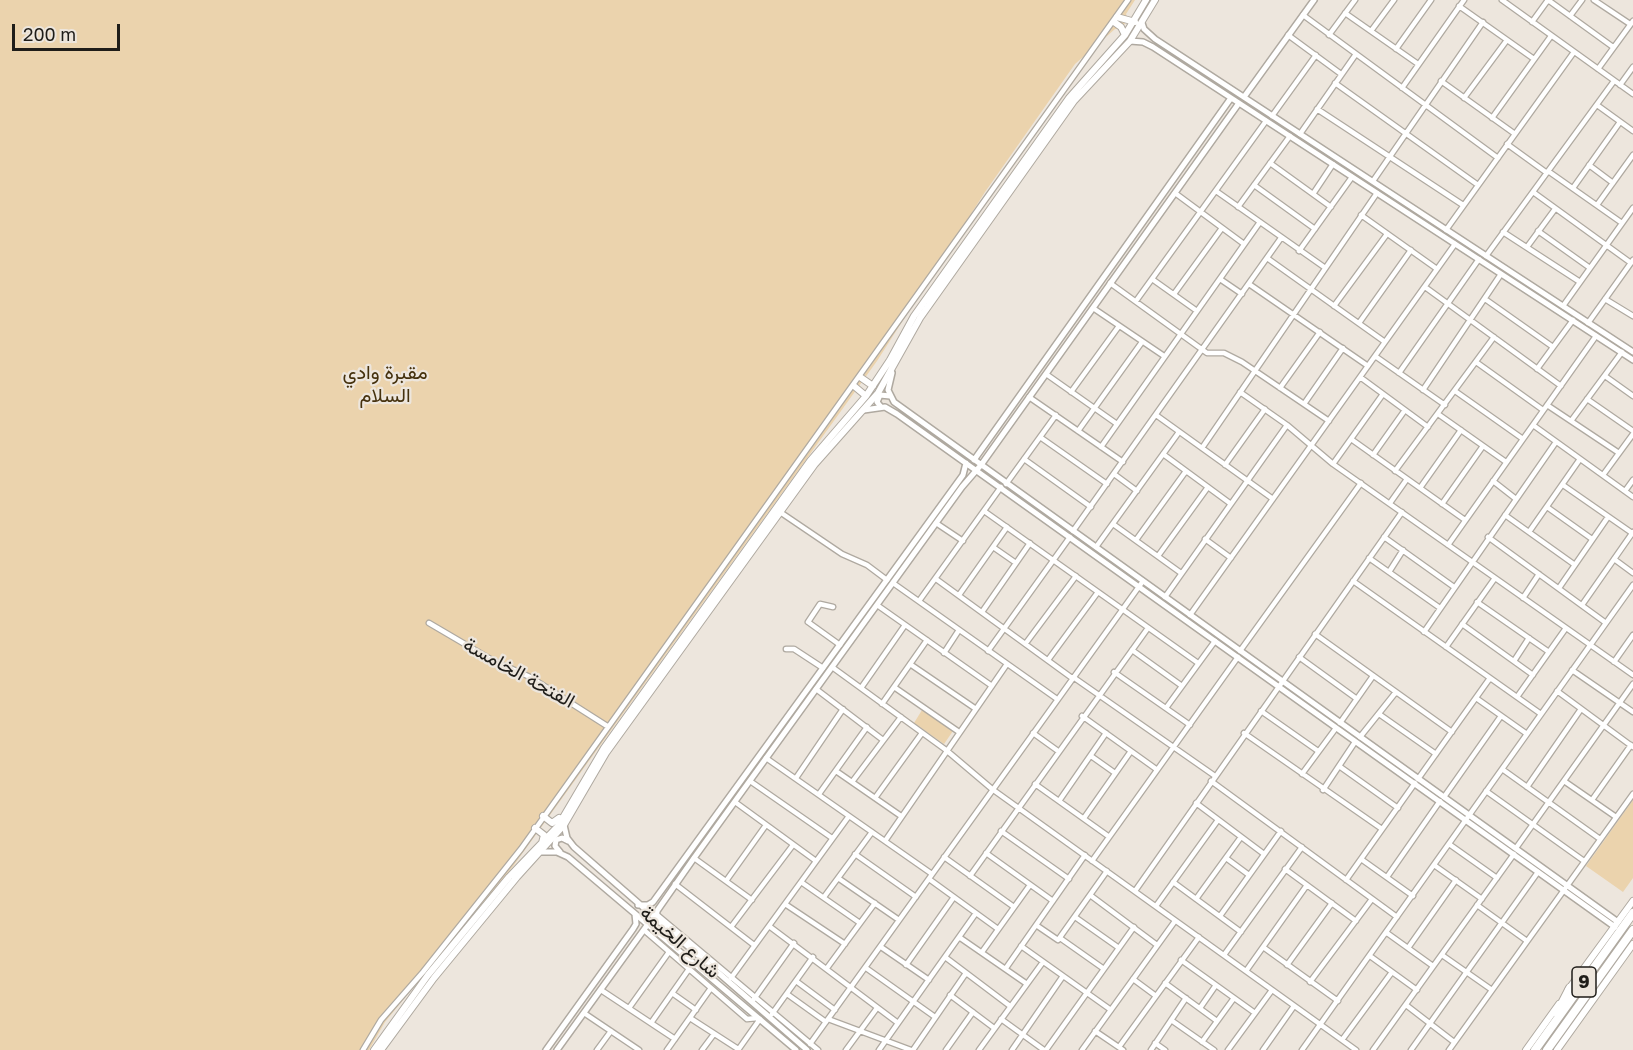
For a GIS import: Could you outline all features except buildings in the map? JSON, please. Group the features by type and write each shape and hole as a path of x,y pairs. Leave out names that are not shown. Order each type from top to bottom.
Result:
{"highway":[{"name":"9","path":"1535,1050 1633,914"},
{"name":"9","path":"1547,1050 1633,930"},
{"path":"1542,1040 1570,988"}],"main road":[{"path":"1127,38 1146,0"},
{"path":"540,850 558,826 604,748 826,446 866,396 1089,78 1142,23 1155,0"},
{"path":"1115,19 1135,21"},
{"path":"1115,19 1127,38"},
{"path":"836,435 864,410 894,367 900,348"},
{"path":"860,377 873,386"},
{"path":"854,386 866,396"},
{"path":"374,1050 422,982 497,896 564,825 606,753 826,446"},
{"path":"543,816 555,823 568,810"},
{"path":"535,828 544,835 540,850"},
{"path":"381,1050 497,896"},
{"path":"1526,1050 1633,901"},
{"path":"1557,1050 1633,944"}],"street":[{"path":"363,1050 381,1020 423,972 535,828 854,386 1128,0"},
{"path":"1244,97 1314,0"},
{"path":"1329,35 1355,0"},
{"path":"1371,31 1394,0"},
{"path":"1396,49 1431,0"},
{"path":"1402,88 1464,0"},
{"path":"1502,0 1509,2 1532,22 1633,94"},
{"path":"1532,22 1548,0 1614,47"},
{"path":"1570,16 1582,0"},
{"path":"1594,0 1632,23 1598,69"},
{"path":"1460,6 1534,59"},
{"path":"1345,13 1418,64"},
{"path":"1303,15 1498,158"},
{"path":"1373,181 1424,104 1483,22"},
{"path":"1142,23 1146,32"},
{"path":"1140,41 1137,33 1142,30 1486,256 1572,320 1633,360"},
{"path":"1288,35 1341,74"},
{"path":"1492,118 1551,36"},
{"path":"1127,38 1140,41 1502,274 1523,284"},
{"path":"1464,98 1507,40"},
{"path":"1446,230 1574,52"},
{"path":"1300,134 1356,54"},
{"path":"1272,116 1316,55"},
{"path":"1620,85 1633,67"},
{"path":"1441,81 1515,134"},
{"path":"1486,256 1614,81"},
{"path":"1335,83 1478,185"},
{"path":"974,460 1231,98"},
{"path":"656,915 675,884 750,781 807,696 816,689 823,668 979,468 1239,103"},
{"path":"1597,105 1633,131"},
{"path":"1317,109 1463,206"},
{"path":"1136,301 1266,121"},
{"path":"1573,188 1620,122"},
{"path":"1205,135 1212,140"},
{"path":"1238,207 1290,136"},
{"path":"1507,144 1622,223"},
{"path":"1322,157 1326,157 1326,152"},
{"path":"1597,205 1633,155"},
{"path":"1313,194 1342,162"},
{"path":"1270,163 1331,207"},
{"path":"1589,165 1613,183"},
{"path":"1299,251 1352,177"},
{"path":"1254,185 1315,229"},
{"path":"1216,191 1324,267"},
{"path":"1533,192 1606,246 1632,262 1588,323"},
{"path":"1175,193 1244,244"},
{"path":"1202,448 1309,288 1377,193"},
{"path":"1563,306 1633,208"},
{"path":"1527,247 1555,209"},
{"path":"1361,215 1437,269"},
{"path":"1101,447 1260,222"},
{"path":"1174,294 1222,228"},
{"path":"1539,231 1590,268"},
{"path":"1503,232 1580,282"},
{"path":"1334,306 1387,234"},
{"path":"988,651 1281,238"},
{"path":"1190,615 1455,244"},
{"path":"1359,323 1410,250"},
{"path":"1267,258 1385,342"},
{"path":"1399,373 1479,259"},
{"path":"1423,390 1502,274"},
{"path":"1152,279 1197,311"},
{"path":"1220,279 1242,294"},
{"path":"1110,283 1211,355 1224,353 1329,421"},
{"path":"1249,284 1368,366"},
{"path":"1425,287 1561,386"},
{"path":"1536,293 1563,306 1633,352"},
{"path":"1090,296 1098,301"},
{"path":"1485,299 1553,347"},
{"path":"1605,299 1633,316"},
{"path":"1082,308 1091,310 1119,326 1164,356"},
{"path":"1537,369 1572,320"},
{"path":"1071,392 1119,326"},
{"path":"1280,388 1320,332"},
{"path":"1448,544 1596,336"},
{"path":"1395,471 1494,337"},
{"path":"1078,431 1142,342"},
{"path":"1304,404 1343,348"},
{"path":"1571,421 1622,352"},
{"path":"1375,356 1445,405"},
{"path":"1476,362 1544,410"},
{"path":"894,367 888,385 894,402 974,460 979,468"},
{"path":"1046,374 1116,424"},
{"path":"1605,376 1633,396"},
{"path":"1360,377 1428,427"},
{"path":"1455,391 1523,439"},
{"path":"1240,392 1287,425 1333,464 1633,675"},
{"path":"882,407 878,404 878,397 882,394 890,396"},
{"path":"1333,464 1383,394"},
{"path":"1029,397 1123,462"},
{"path":"1587,399 1633,432 1603,475"},
{"path":"1547,405 1619,453"},
{"path":"864,410 882,407 890,409 966,462 979,468 1215,640 1239,654"},
{"path":"1225,465 1265,410"},
{"path":"1373,455 1405,410"},
{"path":"1438,414 1506,462"},
{"path":"1156,415 1273,499"},
{"path":"920,602 1003,485 1056,416"},
{"path":"1165,597 1287,425"},
{"path":"1533,425 1633,497"},
{"path":"1420,488 1461,430"},
{"path":"1096,547 1179,432"},
{"path":"1040,437 1107,484"},
{"path":"1351,440 1465,520"},
{"path":"1424,632 1471,561 1556,442"},
{"path":"1442,504 1483,446"},
{"path":"1163,454 1231,504"},
{"path":"1024,459 1091,507"},
{"path":"1529,532 1580,459"},
{"path":"782,1026 772,1014 656,915 651,904 877,605 890,581 963,475 966,462"},
{"path":"1136,540 1186,471"},
{"path":"1114,474 1137,490"},
{"path":"1389,503 1407,479"},
{"path":"1625,491 1633,480"},
{"path":"1492,482 1516,499"},
{"path":"1092,861 1361,483"},
{"path":"1563,484 1632,533 1582,605"},
{"path":"1158,556 1208,487"},
{"path":"1546,507 1592,539"},
{"path":"984,511 1198,663"},
{"path":"780,512 842,554 867,565 1057,699"},
{"path":"1135,891 1244,733 1402,512"},
{"path":"1505,515 1575,565"},
{"path":"1559,588 1608,517"},
{"path":"936,523 963,541"},
{"path":"1113,524 1181,573"},
{"path":"959,595 1007,527"},
{"path":"1071,534 1096,547 1138,582"},
{"path":"1384,537 1455,587"},
{"path":"1488,537 1606,623"},
{"path":"1205,539 1231,558"},
{"path":"982,612 1030,543"},
{"path":"993,547 1016,563"},
{"path":"1389,572 1403,550"},
{"path":"1369,558 1440,608"},
{"path":"1614,559 1633,573"},
{"path":"1523,598 1539,574"},
{"path":"1026,643 1076,576"},
{"path":"1446,647 1495,578"},
{"path":"936,579 1215,776"},
{"path":"1353,581 1541,714"},
{"path":"818,1050 808,1047 1122,610 1138,582"},
{"path":"1305,1049 1320,1024 1633,585"},
{"path":"1148,589 1165,597 1280,684 1558,883"},
{"path":"1048,660 1098,592"},
{"path":"1477,602 1549,652"},
{"path":"833,607 820,604 808,622 840,645"},
{"path":"877,605 992,687"},
{"name":"الفتحة الخامسة","path":"429,623 492,660 530,677 607,726"},
{"path":"1462,624 1533,675"},
{"path":"861,688 905,625"},
{"path":"970,876 1082,716 1148,627"},
{"path":"1517,697 1566,628"},
{"path":"944,652 959,630"},
{"path":"1315,634 1452,732"},
{"path":"1614,662 1633,634"},
{"path":"1514,661 1528,638"},
{"path":"882,704 927,640"},
{"path":"1166,708 1215,640"},
{"path":"786,649 794,649 823,668"},
{"path":"1132,650 1182,686"},
{"path":"1299,657 1357,699"},
{"path":"910,664 976,709"},
{"path":"885,841 1007,664"},
{"path":"832,667 946,750 992,789 1356,1050"},
{"path":"1572,670 1633,712"},
{"path":"1114,672 1190,724"},
{"path":"1302,774 1373,676"},
{"path":"1346,880 1490,678"},
{"path":"1373,1050 1633,684"},
{"path":"894,687 959,732"},
{"path":"816,689 883,740"},
{"path":"1557,691 1632,746 1592,800"},
{"path":"1323,790 1395,692"},
{"path":"1476,698 1527,734"},
{"path":"796,778 843,709"},
{"path":"1527,787 1581,709"},
{"path":"1261,711 1318,751"},
{"path":"1378,714 1436,754"},
{"path":"1082,716 1156,769"},
{"path":"1387,877 1501,716"},
{"path":"852,782 901,717"},
{"path":"819,794 867,727"},
{"path":"875,798 922,733"},
{"path":"1033,733 1058,751"},
{"path":"1059,801 1106,733"},
{"path":"1244,733 1382,829"},
{"path":"1084,818 1131,751"},
{"path":"1091,756 1115,773"},
{"path":"766,758 885,841 998,929"},
{"path":"1339,766 1398,808"},
{"path":"1502,769 1600,839"},
{"path":"836,771 902,816"},
{"path":"750,781 832,838"},
{"path":"1211,781 1397,917"},
{"path":"1564,781 1616,817"},
{"path":"1035,784 1108,836"},
{"path":"1486,791 1584,861"},
{"path":"1449,1050 1633,794"},
{"path":"735,802 816,861"},
{"path":"1196,803 1264,854"},
{"path":"731,978 849,816"},
{"path":"1156,906 1218,820"},
{"name":"شارع الخيمة","path":"564,825 569,841 638,905 656,915 756,1007 808,1047"},
{"path":"726,881 766,825"},
{"path":"1001,831 1069,879"},
{"path":"1220,916 1281,831"},
{"path":"824,897 872,832"},
{"path":"1196,899 1241,837"},
{"path":"561,853 555,846 556,840 562,838 569,841"},
{"path":"1449,844 1497,878"},
{"path":"731,927 793,845"},
{"path":"1224,955 1302,846"},
{"path":"540,850 561,853"},
{"path":"1515,851 1538,872 1565,887 1616,924"},
{"name":"شارع الخيمة","path":"561,853 796,1050"},
{"path":"986,853 1053,901"},
{"path":"855,854 916,897"},
{"path":"1006,968 1085,855"},
{"path":"944,857 1014,907"},
{"path":"694,858 752,900"},
{"path":"1226,858 1249,875"},
{"path":"1361,859 1413,896"},
{"path":"1434,865 1482,899"},
{"path":"1286,869 1356,921"},
{"path":"1060,938 1107,871"},
{"path":"1410,1050 1538,872"},
{"path":"838,878 899,920"},
{"path":"1408,948 1456,880"},
{"path":"801,882 860,923"},
{"path":"1173,882 1241,932"},
{"path":"675,884 754,945"},
{"path":"982,952 1030,885"},
{"path":"1246,971 1307,885"},
{"path":"1090,896 1157,945"},
{"path":"906,965 954,897"},
{"path":"1310,982 1372,900"},
{"path":"827,968 875,903"},
{"path":"1287,965 1332,903"},
{"path":"638,905 651,904"},
{"path":"785,904 845,944"},
{"path":"1477,905 1527,941"},
{"path":"546,1050 630,934 636,924 634,912"},
{"path":"879,1050 976,913"},
{"path":"1075,917 1119,948"},
{"path":"1082,1050 1176,921"},
{"path":"556,1050 648,924"},
{"path":"1036,925 1058,940 1060,938 1104,969"},
{"path":"769,926 898,1023"},
{"path":"1001,1019 1045,1050 1134,927"},
{"path":"644,930 748,1020 759,1018"},
{"path":"1386,933 1433,966"},
{"path":"630,934 638,939"},
{"path":"959,937 1027,984"},
{"path":"1095,1031 1121,1049 1198,937"},
{"path":"754,999 794,943"},
{"path":"1021,946 1111,1010"},
{"path":"881,947 929,980"},
{"path":"1263,947 1338,1001"},
{"path":"629,1008 669,952"},
{"path":"1442,955 1491,990"},
{"path":"1370,956 1417,990"},
{"path":"772,1014 813,957"},
{"path":"945,957 1010,1006"},
{"path":"1181,960 1255,1012"},
{"path":"979,1050 1043,962"},
{"path":"651,1023 672,993 692,971 699,967"},
{"path":"866,968 935,1017"},
{"path":"1342,1040 1392,972"},
{"path":"787,994 827,1020 912,1050 966,974"},
{"path":"1012,1050 1063,976"},
{"path":"1133,979 1156,996"},
{"path":"796,981 835,1010"},
{"path":"1165,983 1217,1021"},
{"path":"1200,1008 1216,985"},
{"path":"730,993 734,993 733,987"},
{"path":"667,1050 711,988"},
{"path":"601,990 675,1039"},
{"path":"1228,1050 1272,990"},
{"path":"672,993 696,1010"},
{"path":"950,995 994,1028"},
{"path":"1151,1050 1186,998"},
{"path":"1202,1042 1234,998"},
{"path":"1406,1005 1454,1042"},
{"path":"749,1010 750,1006 756,1007"},
{"path":"1263,1050 1294,1006"},
{"path":"846,1050 877,1008"},
{"path":"946,1050 973,1012"},
{"path":"584,1013 635,1049"},
{"path":"690,1018 738,1050 759,1018"},
{"path":"1171,1020 1214,1050"},
{"path":"597,1050 611,1031"},
{"path":"702,1050 714,1034"},
{"path":"1155,1043 1165,1050"}],"green space":[{"name":"مقبرة وادي السلام","path":"0,0 1135,0 1126,14 1128,19 1121,29 1115,29 1075,64 985,192 877,361 514,865 385,1022 369,1050 0,1050"},
{"path":"922,710 953,731 944,744 914,723"},
{"path":"1633,800 1633,878 1623,892 1586,866"}]}
